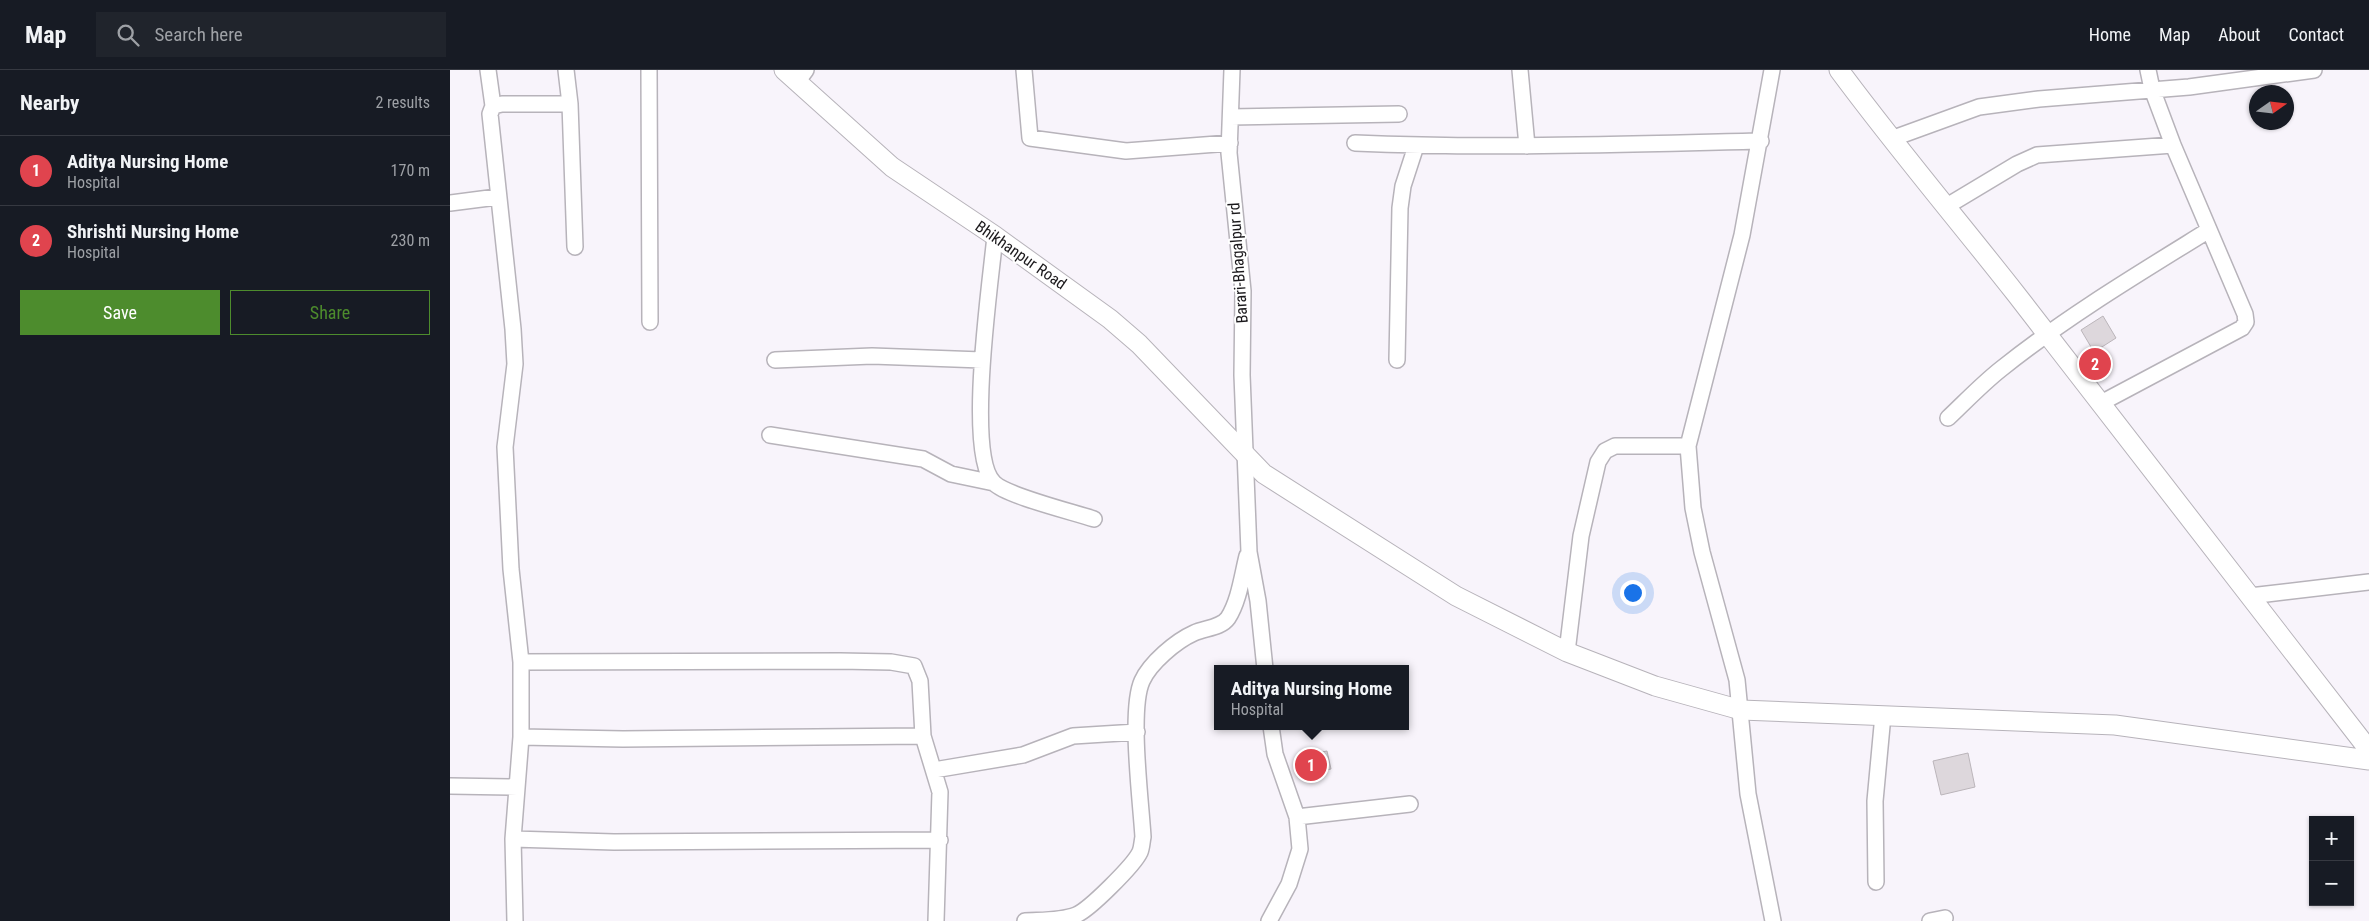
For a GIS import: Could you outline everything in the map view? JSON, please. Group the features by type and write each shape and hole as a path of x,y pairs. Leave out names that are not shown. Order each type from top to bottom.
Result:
{"main road":[{"path":"1839,70 1891,139 1947,206 2101,403 2369,750"},
{"name":"Bhikhanpur Road","path":"796,74 892,167 995,236 1110,319 1139,344 1264,474 1456,596 1566,652 1655,686 1741,710 2115,725 2369,760"}],"street":[{"path":"488,70 493,106 490,124 513,329 515,364 506,438 511,569 521,662 521,737 513,838 515,921"},
{"path":"566,70 570,104 575,247"},
{"path":"648,70 650,322"},
{"path":"1024,70 1030,138 1126,151 1230,143"},
{"name":"Barari-Bhagalpur rd","path":"1232,70 1230,143 1243,291 1245,456 1249,552"},
{"path":"1520,70 1527,146"},
{"path":"1772,70 1761,141 1742,235 1688,446 1693,508 1702,552 1732,658 1741,710 1748,794 1773,921"},
{"path":"2101,403 2242,328 2246,322 2245,314 2173,145 2152,89 2148,70"},
{"path":"1891,139 1979,107 2152,89 2189,87 2314,70"},
{"path":"493,106 515,103 570,104"},
{"path":"1230,117 1399,114"},
{"path":"1355,144 1527,146 1761,141"},
{"path":"1947,206 2017,164 2037,155 2173,145"},
{"path":"1397,360 1400,208 1403,186 1416,146"},
{"path":"450,203 498,197"},
{"path":"1948,418 2000,370 2047,334 2094,302 2209,230"},
{"path":"994,483 987,473 984,461 981,425 982,360 995,236"},
{"path":"775,360 823,356 872,356 982,360"},
{"path":"770,435 923,459 951,474 994,483 1015,494 1094,518"},
{"path":"1566,652 1581,536 1598,462 1605,451 1615,446 1688,446"},
{"path":"1249,552 1258,601 1265,665"},
{"path":"1025,921 1076,915 1087,909 1130,866 1140,852 1143,837 1137,704 1142,681 1164,653 1182,639 1227,620 1233,607 1249,552"},
{"path":"2250,596 2369,582"},
{"path":"521,662 840,661 910,664 918,670 924,736 940,792 936,921"},
{"path":"1876,882 1875,801 1883,715"},
{"path":"1269,921 1289,884 1300,848 1297,817 1275,754 1272,730"},
{"path":"934,770 1023,755 1074,736 1137,732"},
{"path":"521,737 624,740 924,736"},
{"path":"450,786 517,787"},
{"path":"1297,817 1410,804"},
{"path":"513,838 614,842 940,840"}],"building":[{"path":"2103,316 2116,338 2094,352 2081,330"},
{"path":"2101,354 2107,365 2092,374 2085,363"},
{"path":"1327,751 1331,769 1300,775 1297,757"},
{"path":"1968,753 1975,787 1941,795 1933,761"}],"place":[{"name":"Shrishti Nursing Home","path":"2095,364"},
{"name":"Aditya Nursing Home","path":"1311,765"}]}
